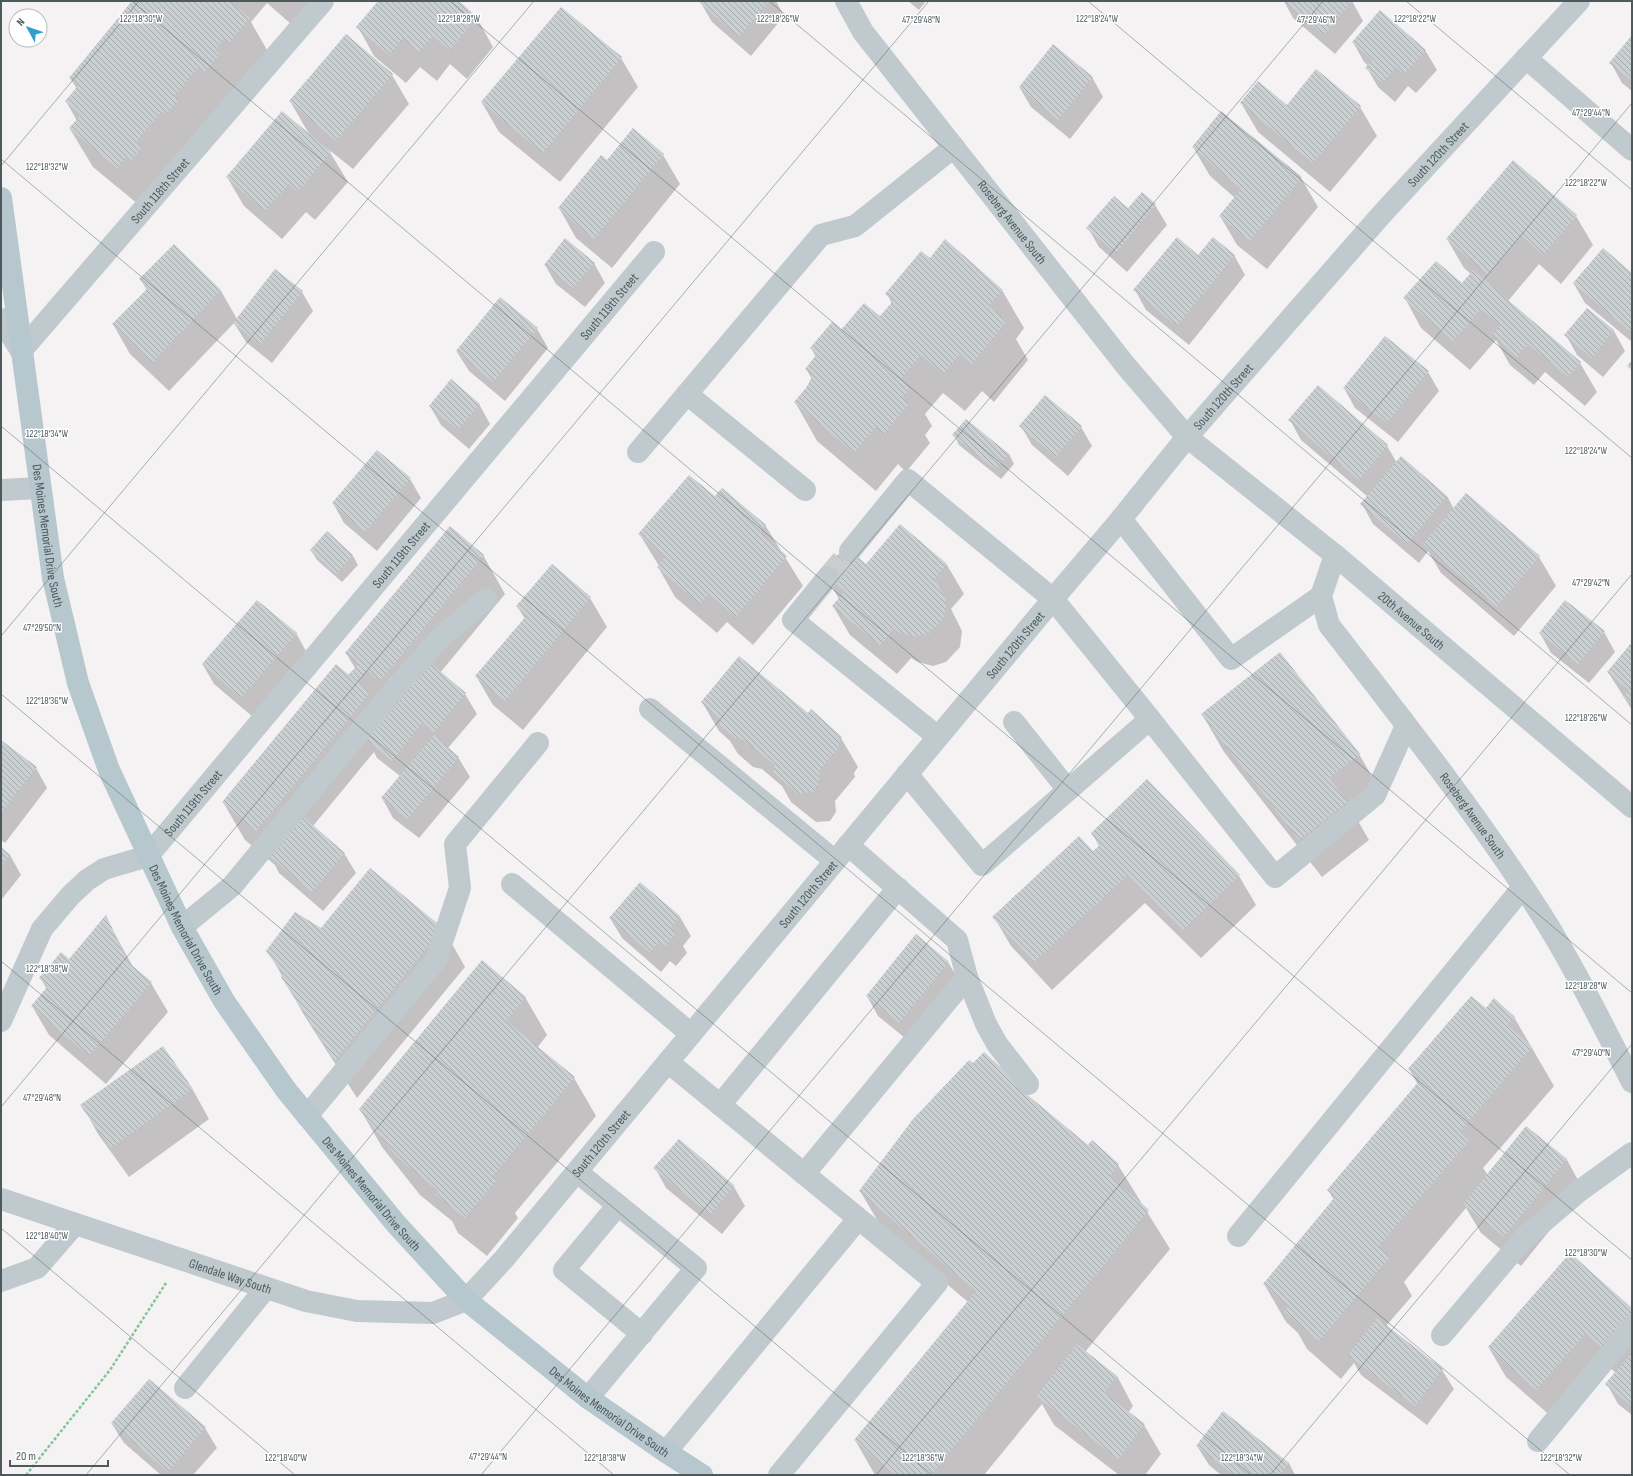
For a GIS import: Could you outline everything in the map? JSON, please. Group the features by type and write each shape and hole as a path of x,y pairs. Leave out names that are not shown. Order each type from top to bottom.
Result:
{"main road":[{"name":"Des Moines Memorial Drive South","path":"1,198 53,578 78,683 109,770 182,927 224,1001 286,1090 397,1225 466,1300 588,1398 702,1475"}],"street":[{"name":"South 118th Street","path":"21,351 323,1"},
{"name":"Roseberg Avenue South","path":"846,1 863,32 1126,366 1186,437"},
{"name":"South 120th Street","path":"466,1300 504,1259 577,1172 1053,598 1121,519 1186,437 1382,214 1579,1"},
{"path":"1526,58 1632,150"},
{"path":"638,452 821,235 855,226 954,147"},
{"name":"South 119th Street","path":"148,856 654,252"},
{"path":"1,319 21,351"},
{"path":"687,394 805,490"},
{"name":"20th Avenue South","path":"1186,437 1335,556 1632,807"},
{"path":"850,551 908,480 1053,598 1275,877 1375,795 1406,726"},
{"path":"1,490 40,488"},
{"path":"1121,519 1231,659 1321,596 1335,556"},
{"path":"828,577 794,620 938,737"},
{"name":"Roseberg Avenue South","path":"1321,596 1329,624 1474,816 1546,922 1596,1011 1632,1082"},
{"path":"182,927 232,886 404,678 440,638 486,599"},
{"path":"650,709 834,861"},
{"path":"907,774 982,865 1150,719"},
{"path":"1014,722 1068,790"},
{"path":"307,1116 436,960 460,888 455,844 538,742"},
{"path":"848,845 957,940 967,977 986,1024 997,1044 1028,1084"},
{"path":"1,1021 42,929 70,896 87,880 104,869 148,856"},
{"path":"512,884 690,1034"},
{"path":"1238,1236 1523,887"},
{"path":"720,1105 898,888"},
{"path":"804,1174 967,977"},
{"path":"668,1062 937,1284 779,1475"},
{"path":"1442,1335 1525,1237 1578,1192 1632,1153"},
{"path":"577,1172 696,1268 588,1398"},
{"name":"Glendale Way South","path":"1,1199 306,1301 357,1311 433,1313 466,1300"},
{"path":"618,1205 564,1270 642,1334"},
{"path":"666,1452 858,1219"},
{"path":"1,1281 37,1268 75,1224"},
{"path":"185,1388 266,1288"},
{"path":"1538,1441 1632,1327"}],"path":[{"path":"26,1475 110,1370 182,1260"}],"building":[{"path":"132,1 229,1 250,18 229,43 224,39 215,50 220,54 205,72 199,67 174,96 179,100 166,114 162,111 136,142 142,147 132,160 127,156 117,168 69,128 81,115 65,101 78,86 69,78"},
{"path":"378,1 459,1 477,17 450,50 433,36 419,52 403,38 389,55 356,27"},
{"path":"701,1 769,1 739,37 700,3"},
{"path":"1284,1 1352,1 1324,35"},
{"path":"561,7 622,57 543,153 481,102"},
{"path":"1380,10 1426,50 1404,74 1396,67 1383,83 1365,68 1372,60 1352,42"},
{"path":"346,34 393,74 336,141 289,101"},
{"path":"1632,35 1632,81 1609,63"},
{"path":"1053,44 1093,77 1058,120 1019,87"},
{"path":"1316,69 1361,106 1313,163 1240,103 1258,81 1287,105"},
{"path":"282,111 331,152 298,192 289,184 265,211 226,177"},
{"path":"1221,111 1302,177 1250,241 1219,216 1241,189 1192,147"},
{"path":"633,128 664,154 594,239 558,208 601,155 607,160"},
{"path":"1513,160 1577,215 1543,255 1522,236 1488,275 1446,239"},
{"path":"1142,192 1156,204 1116,253 1086,228 1114,196 1128,208"},
{"path":"1177,237 1198,255 1213,237 1235,255 1177,326 1133,290"},
{"path":"565,238 595,263 573,288 544,265"},
{"path":"945,239 1003,290 989,306 1007,321 972,364 960,354 943,374 921,355 901,379 911,387 902,398 909,404 884,434 876,427 854,453 794,402 806,388 813,375 805,369 817,354 810,348 832,322 841,330 864,303 880,316 893,301 885,294 921,251 930,258"},
{"path":"174,244 221,290 152,363 112,324 148,288 139,279"},
{"path":"1603,248 1632,273 1632,328 1630,331 1573,283"},
{"path":"1436,261 1462,283 1473,270 1581,362 1568,377 1528,344 1517,357 1492,335 1501,325 1481,309 1453,341 1403,298"},
{"path":"275,269 303,291 260,345 233,323"},
{"path":"500,297 538,328 493,382 456,351"},
{"path":"1587,308 1614,330 1592,358 1564,335"},
{"path":"1385,336 1429,371 1387,423 1343,388"},
{"path":"1632,360 1632,370 1627,366"},
{"path":"451,379 480,404 458,430 429,406"},
{"path":"1318,385 1388,445 1359,480 1288,420"},
{"path":"1045,395 1082,426 1056,457 1019,426"},
{"path":"966,419 1009,454 996,470 952,435"},
{"path":"377,450 411,478 365,532 332,503"},
{"path":"1401,456 1447,496 1407,544 1360,504"},
{"path":"689,475 715,496 722,488 766,525 760,532 787,556 736,617 709,594 700,604 657,567 665,557 638,534"},
{"path":"1466,493 1540,556 1497,607 1423,544"},
{"path":"900,524 947,564 934,580 946,600 946,609 944,618 929,633 916,637 900,633 894,629 880,645 832,606 845,591 823,573 845,546 866,564"},
{"path":"450,526 484,555 380,681 367,670 357,682 370,693 256,831 222,802 336,664 349,675 358,664 345,653"},
{"path":"327,531 353,555 336,574 310,550"},
{"path":"552,564 591,597 505,701 475,676 527,615 516,606"},
{"path":"257,600 297,633 241,698 202,664"},
{"path":"1565,600 1605,631 1578,664 1539,633"},
{"path":"1632,642 1632,704 1623,696 1629,690 1607,672"},
{"path":"1280,652 1360,754 1329,778 1348,802 1299,840 1201,714"},
{"path":"739,656 808,713 811,709 842,737 838,743 839,747 819,771 819,783 813,792 798,794 773,772 775,765 744,740 735,738 720,725 720,719 701,702"},
{"path":"428,661 466,693 434,732 423,722 392,761 365,738"},
{"path":"434,735 459,757 408,819 381,798"},
{"path":"1,740 37,767 1,813"},
{"path":"1147,779 1240,875 1183,930 1128,875 1034,962 992,917 1079,836 1093,851 1100,845 1091,833"},
{"path":"300,814 345,853 312,892 266,853"},
{"path":"1,847 10,855 1,867"},
{"path":"370,868 443,928 335,1061 281,977 283,974 266,951 295,912 321,928"},
{"path":"640,882 680,916 671,928 676,933 664,947 658,942 650,953 609,918"},
{"path":"106,915 128,962 152,982 89,1056 31,1006 48,986 39,978 61,952 69,959"},
{"path":"916,934 949,962 899,1023 866,996"},
{"path":"482,960 526,997 506,1021 575,1077 493,1176 497,1180 465,1218 435,1194 438,1191 396,1156 359,1109"},
{"path":"1471,996 1486,1008 1494,998 1515,1017 1508,1025 1532,1047 1460,1132 1469,1141 1379,1246 1390,1257 1319,1341 1284,1311 1288,1306 1263,1284 1335,1197 1327,1190 1420,1080 1408,1069"},
{"path":"163,1046 193,1089 111,1148 80,1105"},
{"path":"984,1052 1015,1080 1013,1083 1088,1145 1092,1140 1119,1164 1110,1176 1149,1210 931,1475 895,1475 854,1440 976,1291 859,1191 913,1119 969,1060 973,1063"},
{"path":"1526,1126 1567,1159 1504,1237 1463,1204"},
{"path":"679,1139 735,1186 710,1215 653,1168"},
{"path":"1570,1253 1632,1308 1632,1313 1601,1347 1586,1333 1536,1390 1488,1347"},
{"path":"1377,1318 1443,1369 1415,1406 1348,1355"},
{"path":"1077,1344 1117,1376 1104,1393 1145,1424 1118,1459 1036,1396"},
{"path":"1632,1352 1632,1406 1605,1384"},
{"path":"149,1379 206,1427 168,1472 111,1423"},
{"path":"1223,1411 1289,1463 1280,1475 1234,1475 1196,1446"}],"tunnel":[{"path":"828,577 850,551"}]}
